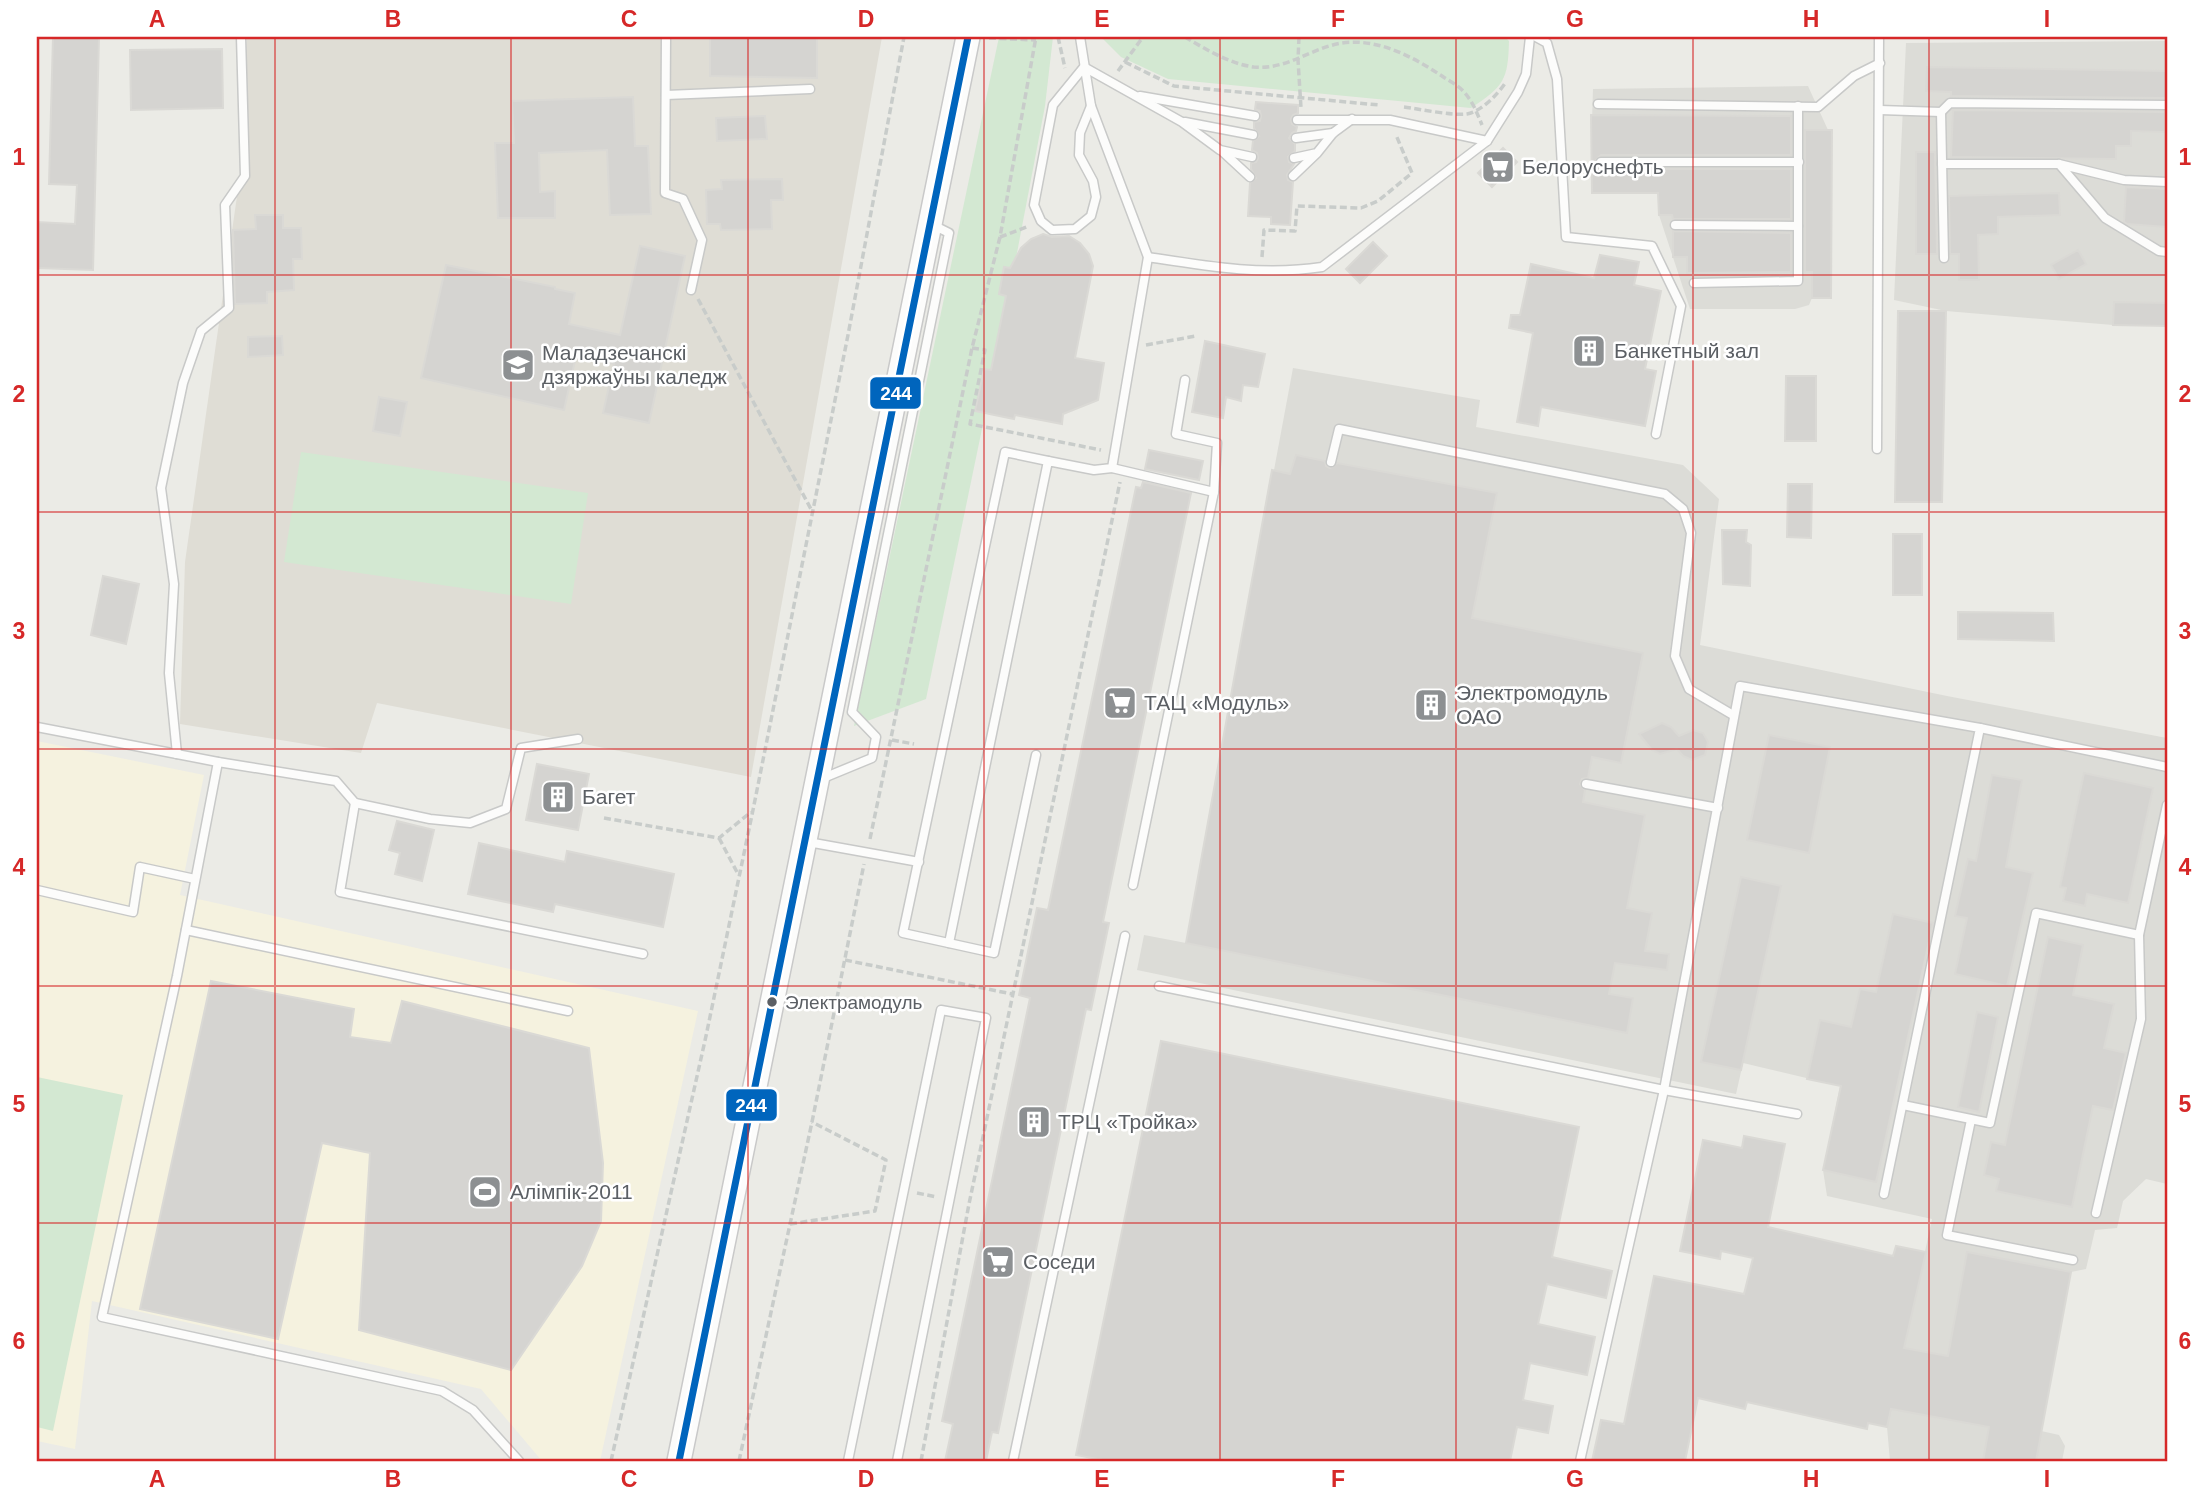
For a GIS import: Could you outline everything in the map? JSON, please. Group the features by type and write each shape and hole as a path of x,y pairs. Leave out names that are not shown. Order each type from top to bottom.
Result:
{"main road":[{"path":"679,1461 968,37"}],"lane":[{"path":"177,754 169,673 174,583 161,488 183,383 201,331 229,309 225,205 245,176 241,37"},
{"path":"666,37 665,193 683,199 702,240 691,290"},
{"path":"1080,37 1091,106 1148,257 1112,468"},
{"path":"1148,257 1229,270 1296,271 1322,267 1488,141 1526,74 1530,37"},
{"path":"1536,37 1546,43 1557,79 1566,237 1652,246 1681,306 1656,434"},
{"path":"1877,449 1879,37"},
{"path":"1598,104 1818,107 1854,76 1880,64"},
{"path":"1084,67 1053,105 1034,205 1041,221 1052,230 1074,229 1091,216 1096,197 1093,181 1079,155 1080,133 1091,106"},
{"path":"1084,67 1182,122 1220,150 1250,177"},
{"path":"666,95 810,89"},
{"path":"1130,94 1255,116"},
{"path":"1944,258 1941,112 1950,103 2167,105"},
{"path":"1694,283 1798,281 1798,106"},
{"path":"1880,110 1941,112"},
{"path":"1300,119 1390,120 1488,141"},
{"path":"1293,176 1333,133 1352,119"},
{"path":"1182,122 1253,135"},
{"path":"1296,138 1333,133"},
{"path":"1220,150 1252,157"},
{"path":"1294,158 1317,153"},
{"path":"1601,162 1799,162"},
{"path":"1942,164 2059,164 2124,180 2167,183"},
{"path":"2059,164 2105,218 2158,251 2167,251"},
{"path":"819,780 872,758 876,737 852,712 949,233 931,224"},
{"path":"1675,225 1798,226"},
{"path":"1133,885 1214,492 1217,443 1175,434 1185,380"},
{"path":"1331,462 1339,429 1665,494 1683,509 1691,533 1675,656 1689,689 1733,715"},
{"path":"1036,755 994,953 903,933 1005,452 1094,470 1112,468 1214,492"},
{"path":"949,943 1048,461"},
{"path":"1580,1461 1664,1090 1740,686 1980,729 2167,767"},
{"path":"37,727 218,762 336,781 355,803 430,819 470,823 506,808 521,748 578,740"},
{"path":"1884,1194 1980,729"},
{"path":"218,762 186,930 102,1318 442,1391 473,1410 519,1461"},
{"path":"1586,784 1718,808"},
{"path":"355,803 340,892 643,954"},
{"path":"2096,1213 2141,1018 2139,935 2167,805"},
{"path":"804,841 919,862"},
{"path":"37,890 132,912 140,867 195,879"},
{"path":"1903,1105 1990,1123 2036,913 2139,935"},
{"path":"186,930 568,1011"},
{"path":"1013,1461 1125,936"},
{"path":"1159,986 1664,1090 1797,1114"},
{"path":"848,1461 941,1010 986,1018 897,1461"},
{"path":"1971,1119 1947,1235 2073,1260"}],"path":[{"path":"611,1461 753,810 904,37"},
{"path":"1058,37 1068,86"},
{"path":"1185,37 1219,56 1252,67 1280,66 1343,43 1379,45 1411,56 1462,89 1476,110 1488,141"},
{"path":"1299,37 1297,60 1300,119"},
{"path":"978,38 1036,40"},
{"path":"1125,62 1174,86 1466,114 1499,93 1506,81"},
{"path":"1261,271 1264,230 1295,231 1297,206 1361,208 1378,201 1412,173 1390,120 1390,106"},
{"path":"1000,237 1041,221"},
{"path":"691,290 703,306 813,513"},
{"path":"1148,333 1146,345 1196,336"},
{"path":"972,348 985,350 970,424 1111,452"},
{"path":"921,1461 969,1204 1122,470"},
{"path":"892,740 914,744"},
{"path":"604,818 719,838 753,810"},
{"path":"719,838 739,876"},
{"path":"845,960 1012,995"},
{"path":"790,1224 875,1211 886,1160 812,1122"},
{"path":"880,1185 969,1204"}],"shaded area":[{"name":"Маладзечанскі дзяржаўны каледж","path":"247,37 882,37 751,777 377,703 361,753 180,724 185,562 241,168"},
{"path":"2167,41 2167,326 2113,325 1946,311 1894,300 1906,43"},
{"path":"1808,86 1828,130 1832,130 1831,298 1812,298 1809,305 1795,309 1690,309 1659,215 1658,194 1592,193 1593,89"},
{"path":"1293,368 1480,400 1476,427 1683,465 1719,499 1700,645 2167,738 2167,1184 2146,1179 2123,1201 2117,1228 2095,1230 2086,1269 2071,1272 2041,1431 2059,1435 2065,1446 2062,1461 1890,1461 1887,1427 1932,1219 1827,1196 1823,1170 1840,1086 1743,1063 1736,1094 1137,970 1144,935 1186,943"},
{"path":"37,741 204,775 180,895 698,1011 600,1461 542,1461 481,1389 92,1301 75,1449 37,1441"}],"green space":[{"path":"999,37 1053,37 1045,106 1000,342 926,699 854,726"},
{"path":"1101,37 1505,37 1509,41 1507,65 1502,81 1491,94 1471,108 1168,79 1121,57"},
{"path":"301,452 588,493 571,604 284,562"},
{"path":"37,1077 123,1095 53,1431 37,1427"}],"building":[{"path":"53,37 99,37 93,270 37,268 37,222 75,224 77,185 49,184"},
{"path":"710,37 817,38 817,78 710,76"},
{"path":"222,49 223,108 131,110 130,50"},
{"path":"1927,67 2167,71 2167,95 2165,98 1951,96 1951,92 1926,91"},
{"path":"633,97 635,146 648,146 651,214 610,215 607,150 539,153 540,192 555,191 555,218 498,218 495,143 514,143 512,101"},
{"path":"1256,102 1298,105 1298,113 1291,119 1292,124 1297,127 1296,131 1289,138 1295,144 1295,151 1288,157 1289,162 1294,164 1287,175 1288,180 1293,182 1290,225 1271,224 1271,217 1248,216 1250,183 1256,178 1251,163 1258,158 1257,153 1252,150 1253,141 1259,136 1254,122 1260,121 1261,116 1260,111 1255,109"},
{"path":"1953,110 2165,112 2165,132 2131,131 2131,146 2116,146 2116,159 1951,157"},
{"path":"1591,115 1791,116 1791,155 1601,155 1595,161 1596,166 1601,169 1791,169 1791,219 1673,219 1672,215 1659,215 1658,193 1592,193"},
{"path":"765,116 767,139 717,141 716,118"},
{"path":"1805,130 1832,130 1831,298 1812,298 1812,272 1805,272"},
{"name":"Белоруснефть","path":"1503,148 1517,162 1492,187 1478,173"},
{"path":"1916,152 1935,152 1937,254 1916,254"},
{"path":"782,179 783,200 771,200 772,229 721,230 720,224 707,224 706,190 722,189 721,180"},
{"path":"2126,187 2167,189 2167,227 2124,222"},
{"path":"2059,193 2060,215 1998,217 1998,234 1978,235 1979,280 1959,280 1959,254 1950,254 1949,196"},
{"path":"255,215 283,215 283,228 301,228 302,259 293,259 294,290 267,292 267,303 235,304 233,230 256,229"},
{"path":"1673,231 1791,233 1791,272 1687,273 1687,257 1673,257"},
{"path":"1043,234 1052,237 1069,236 1080,243 1089,254 1093,266 1075,358 1104,363 1098,400 1063,414 1062,424 1015,415 1014,419 975,411 984,369 991,370 1006,296 999,294 1004,267 1010,268 1021,248 1031,239"},
{"path":"1373,242 1387,256 1360,283 1346,269"},
{"path":"640,246 685,256 649,423 603,413 614,364 576,356 564,410 421,378 446,265 575,293 569,324 620,335"},
{"path":"2078,250 2086,264 2059,279 2051,265"},
{"name":"Банкетный зал","path":"1600,255 1639,262 1634,285 1661,291 1645,369 1656,371 1645,426 1541,407 1538,426 1517,422 1533,333 1509,328 1511,315 1520,315 1531,264 1594,278"},
{"path":"2114,302 2167,303 2167,326 2113,325"},
{"path":"1898,311 1946,311 1942,502 1895,502"},
{"path":"282,336 283,355 248,357 248,337"},
{"path":"1205,341 1265,354 1258,387 1243,385 1241,401 1226,397 1223,418 1192,412"},
{"path":"1786,376 1816,376 1816,441 1785,441"},
{"path":"379,397 407,402 400,436 373,431"},
{"path":"1149,450 1203,461 1199,480 1145,469"},
{"name":"Электромодуль ОАО","path":"1296,455 1325,461 1330,468 1337,463 1497,493 1472,618 1643,653 1621,763 1592,757 1588,778 1582,779 1580,784 1585,790 1583,802 1645,815 1627,908 1652,913 1645,951 1669,954 1667,970 1615,963 1609,994 1633,998 1627,1033 1186,943 1272,470 1290,474"},
{"path":"1143,482 1191,493 1103,922 1109,923 1091,1010 1086,1009 998,1433 992,1432 986,1461 945,1461 953,1424 942,1421 1030,998 1019,995 1037,908 1048,910 1136,487 1141,488"},
{"path":"1788,484 1812,484 1811,538 1787,537"},
{"path":"1722,530 1747,530 1746,542 1751,545 1750,586 1723,584"},
{"path":"1893,534 1922,534 1922,595 1893,595"},
{"path":"103,576 139,584 126,644 91,635"},
{"path":"1958,612 2053,613 2054,641 1958,639"},
{"path":"1662,723 1671,727 1679,736 1693,730 1703,733 1708,742 1705,755 1692,760 1677,749 1660,754 1652,750 1639,734"},
{"path":"1769,735 1830,747 1809,853 1747,840"},
{"name":"Багет","path":"537,764 589,774 578,830 526,820"},
{"path":"2084,773 2153,788 2128,903 2087,894 2085,906 2063,901 2066,888 2060,887"},
{"path":"1992,775 2022,780 2006,867 2033,873 2007,986 1955,974 1967,918 1955,916 1968,859 1976,861"},
{"path":"397,821 434,830 422,881 395,874 400,853 389,850"},
{"path":"479,843 565,862 567,851 674,874 663,927 555,904 553,912 468,894"},
{"path":"1741,877 1781,886 1741,1070 1701,1062"},
{"path":"1893,914 1933,923 1876,1182 1823,1170 1841,1086 1807,1079 1820,1020 1851,1027 1860,989 1876,992"},
{"path":"2048,937 2083,945 2073,995 2114,1004 2104,1048 2126,1053 2113,1110 2093,1106 2072,1207 1996,1191 1999,1179 1984,1175 1991,1142 2005,1145"},
{"name":"Алімпік-2011","path":"211,981 354,1009 350,1037 391,1043 402,1001 589,1048 603,1163 601,1221 582,1266 511,1370 359,1330 370,1153 322,1143 278,1339 140,1309"},
{"path":"1977,1012 1998,1017 1979,1112 1958,1107"},
{"path":"1161,1041 1579,1127 1552,1257 1612,1271 1606,1298 1547,1284 1538,1324 1595,1337 1587,1375 1530,1363 1523,1400 1553,1406 1548,1433 1517,1427 1510,1461 1108,1461 1076,1455"},
{"path":"1744,1136 1785,1144 1768,1227 1893,1256 1896,1246 1926,1252 1904,1348 1948,1356 1967,1252 2071,1272 2036,1461 1983,1461 1989,1427 1891,1409 1887,1427 1868,1423 1867,1429 1747,1402 1745,1409 1698,1398 1685,1461 1592,1461 1601,1420 1624,1424 1654,1276 1744,1294 1753,1258 1721,1251 1720,1259 1680,1251 1703,1140 1742,1148"}],"transit line":[{"name":"244","path":"679,1461 968,37"}],"place":[{"name":"Белоруснефть","path":"1498,167"},
{"name":"Банкетный зал","path":"1589,351"},
{"name":"Маладзечанскі дзяржаўны каледж","path":"518,365"},
{"name":"ТАЦ «Модуль»","path":"1120,703"},
{"name":"Электромодуль ОАО","path":"1431,705"},
{"name":"Багет","path":"558,797"},
{"name":"Электрамодуль","path":"772,1002"},
{"name":"ТРЦ «Тройка»","path":"1034,1122"},
{"name":"Алімпік-2011","path":"485,1192"},
{"name":"Соседи","path":"998,1262"}]}
